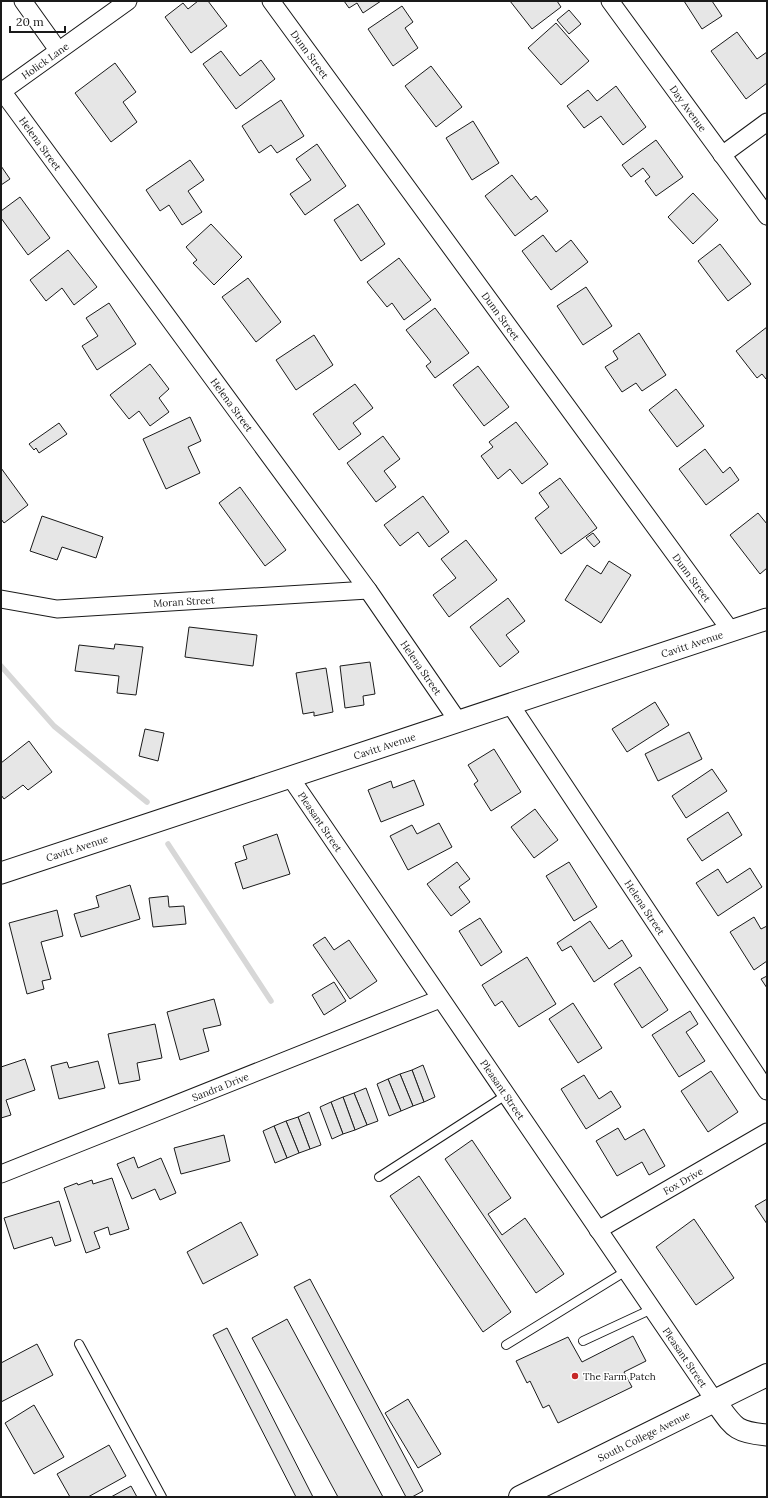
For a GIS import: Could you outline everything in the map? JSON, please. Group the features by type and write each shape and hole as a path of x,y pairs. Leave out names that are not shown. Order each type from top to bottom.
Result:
{"main road":[{"name":"South College Avenue","path":"520,1497 767,1375"}],"street":[{"path":"24,1 58,50"},
{"name":"Holick Lane","path":"2,92 58,50 128,1"},
{"name":"Dunn Street","path":"271,1 731,631"},
{"name":"Day Avenue","path":"610,1 767,216"},
{"name":"Helena Street","path":"2,92 368,590 458,721"},
{"path":"722,155 767,122"},
{"name":"Moran Street","path":"1,599 58,609 368,590"},
{"name":"Cavitt Avenue","path":"1,873 767,618"},
{"name":"Helena Street","path":"510,704 767,1091"},
{"name":"Pleasant Street","path":"290,777 715,1401"},
{"name":"Sandra Drive","path":"1,1174 440,999"},
{"name":"Fox Drive","path":"598,1230 767,1132"},
{"path":"715,1401 732,1426 747,1433 767,1434"}],"lane":[{"path":"379,1177 506,1095"},
{"path":"506,1345 626,1271"},
{"path":"583,1341 652,1309"},
{"path":"79,1344 162,1497"}],"building":[{"path":"198,1 208,1 227,26 191,53 165,17 183,3 188,9"},
{"path":"344,1 381,1 363,13 357,3 349,8"},
{"path":"510,1 557,1 561,7 532,29"},
{"path":"684,1 712,1 722,16 702,29"},
{"path":"402,6 413,22 405,28 418,48 393,66 368,29"},
{"path":"569,10 581,24 569,34 557,20"},
{"path":"556,23 589,61 561,85 528,48"},
{"path":"737,32 757,59 767,52 767,83 746,99 711,51"},
{"path":"221,51 240,76 261,60 275,79 236,109 203,64"},
{"path":"115,63 136,92 123,102 137,122 111,142 75,93"},
{"path":"431,66 462,107 436,127 405,86"},
{"path":"616,86 646,127 623,145 601,116 584,128 567,106 588,90 597,101"},
{"path":"281,100 304,136 277,153 271,145 259,153 242,126"},
{"path":"473,121 499,163 472,180 446,138"},
{"path":"656,140 683,177 656,196 645,181 650,177 643,168 631,177 622,165"},
{"path":"317,144 346,186 305,215 290,194 311,180 296,159"},
{"path":"190,160 204,180 188,191 202,212 182,225 169,205 160,211 146,190"},
{"path":"1,166 10,179 1,185"},
{"path":"512,175 531,200 536,196 548,211 515,236 485,196"},
{"path":"693,193 718,220 693,244 668,217"},
{"path":"20,197 50,238 28,255 1,218 1,211"},
{"path":"358,204 385,244 361,261 334,220"},
{"path":"211,224 242,257 214,285 193,263 197,260 186,247"},
{"path":"543,235 556,252 571,240 588,262 551,290 522,251"},
{"path":"720,244 751,284 728,301 698,261"},
{"path":"68,250 97,287 74,305 62,288 46,301 30,280"},
{"path":"399,258 431,300 404,320 392,303 387,307 367,282"},
{"path":"248,278 281,322 256,342 222,297"},
{"path":"586,287 612,326 583,345 557,306"},
{"path":"109,303 136,344 97,370 82,346 98,336 86,318"},
{"path":"435,308 469,353 435,378 426,366 431,362 406,330"},
{"path":"767,327 766,379 762,374 757,378 736,351"},
{"path":"639,333 666,375 642,391 636,383 622,392 605,367 618,359 613,351"},
{"path":"314,335 333,365 296,390 276,360"},
{"path":"150,364 169,389 159,398 169,412 150,426 139,411 129,419 110,395"},
{"path":"478,366 509,407 484,426 453,385"},
{"path":"355,384 373,408 353,423 361,434 339,450 313,414"},
{"path":"676,389 704,426 677,447 649,410"},
{"path":"190,417 201,441 188,447 200,473 166,489 143,439"},
{"path":"516,422 548,464 522,484 510,469 498,479 481,456 493,447 489,442"},
{"path":"59,423 67,434 39,453 36,448 34,450 29,444"},
{"path":"383,436 400,459 384,471 396,487 376,502 347,463"},
{"path":"705,449 723,473 730,467 739,480 706,505 679,469"},
{"path":"1,468 28,505 4,523 1,519"},
{"path":"560,478 597,528 561,554 535,518 549,507 539,493"},
{"path":"240,487 286,550 265,566 219,503"},
{"path":"423,496 449,532 429,547 418,532 400,546 384,525"},
{"path":"758,513 767,524 767,568 760,574 730,535"},
{"path":"42,516 103,537 96,558 62,547 57,560 30,551"},
{"path":"593,533 600,542 594,547 586,538"},
{"path":"466,540 497,580 449,617 433,595 456,578 441,559"},
{"path":"609,561 631,575 601,623 565,600 587,565 601,574"},
{"path":"508,598 525,621 506,635 519,652 500,667 470,627"},
{"path":"189,627 257,635 253,666 185,657"},
{"path":"115,644 143,647 136,695 117,693 119,676 75,671 79,645 114,649"},
{"path":"370,662 375,694 363,696 364,705 345,708 340,666"},
{"path":"326,668 333,712 314,716 314,712 303,714 296,673"},
{"path":"655,702 669,725 627,752 612,729"},
{"path":"145,729 164,733 158,761 139,756"},
{"path":"689,732 702,759 658,781 645,754"},
{"path":"29,741 52,772 28,790 23,785 4,799 1,795 1,763"},
{"path":"494,749 521,792 491,811 474,784 478,781 468,765"},
{"path":"712,769 727,791 686,818 672,796"},
{"path":"414,780 424,805 381,822 368,790 391,781 393,788"},
{"path":"535,809 558,840 534,858 511,827"},
{"path":"728,812 742,835 702,861 687,839"},
{"path":"439,823 452,847 408,870 390,836 412,825 417,834"},
{"path":"277,834 290,874 243,889 235,863 247,859 243,846"},
{"path":"457,862 470,879 459,887 470,902 451,916 427,884"},
{"path":"569,862 597,907 574,921 546,876"},
{"path":"750,868 762,887 718,916 696,883 718,869 727,883"},
{"path":"130,885 140,919 81,937 74,914 99,907 96,896"},
{"path":"168,896 169,907 184,906 186,924 153,927 149,898"},
{"path":"57,910 63,936 41,942 51,979 42,981 44,989 27,994 9,923"},
{"path":"754,917 761,929 767,926 767,961 754,970 730,932"},
{"path":"480,918 502,952 481,966 459,931"},
{"path":"590,921 609,949 622,940 632,956 594,982 571,946 562,951 557,943"},
{"path":"325,937 334,950 349,940 377,981 350,999 313,945"},
{"path":"527,957 556,1004 519,1027 502,1001 495,1006 482,985"},
{"path":"640,967 668,1010 642,1028 614,984"},
{"path":"767,976 767,988 761,979"},
{"path":"334,982 346,1001 324,1015 312,995"},
{"path":"214,999 221,1025 203,1029 209,1051 180,1060 167,1012"},
{"path":"573,1003 602,1048 578,1063 549,1019"},
{"path":"690,1011 698,1024 686,1032 705,1061 679,1077 652,1035"},
{"path":"155,1024 162,1058 137,1063 140,1080 119,1084 108,1034"},
{"path":"25,1059 35,1090 6,1100 11,1115 1,1118 1,1067"},
{"path":"98,1061 105,1088 59,1099 51,1066 67,1062 69,1068"},
{"path":"423,1065 435,1097 424,1102 412,1070"},
{"path":"412,1070 424,1102 413,1106 400,1074"},
{"path":"711,1071 738,1112 708,1132 681,1091"},
{"path":"400,1074 413,1106 401,1111 388,1079"},
{"path":"584,1075 599,1099 611,1091 621,1107 586,1129 561,1089"},
{"path":"388,1079 401,1111 389,1116 377,1084"},
{"path":"366,1088 378,1121 367,1125 354,1093"},
{"path":"354,1093 367,1125 355,1130 343,1097"},
{"path":"343,1097 355,1130 343,1134 331,1102"},
{"path":"331,1102 343,1134 332,1139 320,1107"},
{"path":"309,1112 321,1145 310,1149 298,1117"},
{"path":"298,1117 310,1149 299,1153 286,1121"},
{"path":"286,1121 299,1153 287,1158 274,1126"},
{"path":"274,1126 287,1158 275,1163 263,1131"},
{"path":"618,1128 625,1140 644,1129 665,1166 649,1175 642,1162 617,1176 596,1141"},
{"path":"224,1135 230,1161 181,1174 174,1148"},
{"path":"472,1140 511,1198 488,1214 502,1235 525,1218 564,1274 536,1293 445,1159"},
{"path":"134,1157 138,1168 161,1158 176,1193 160,1200 155,1189 132,1199 117,1164"},
{"path":"419,1176 511,1312 483,1332 390,1196"},
{"path":"112,1178 129,1229 110,1235 108,1227 94,1232 100,1248 86,1253 64,1188 77,1183 78,1185 92,1180 93,1184"},
{"path":"767,1199 767,1224 755,1206"},
{"path":"59,1201 71,1241 55,1246 52,1237 14,1249 4,1218"},
{"path":"694,1219 734,1278 696,1305 656,1247"},
{"path":"241,1222 258,1255 203,1284 187,1252"},
{"path":"310,1279 423,1491 412,1497 406,1497 294,1287"},
{"path":"287,1319 383,1497 338,1497 252,1338"},
{"path":"227,1328 313,1497 296,1497 213,1335"},
{"name":"The Farm Patch","path":"633,1336 646,1361 624,1372 632,1387 558,1423 549,1405 543,1408 530,1381 527,1383 516,1361 568,1337 582,1362"},
{"path":"37,1344 53,1375 1,1402 1,1363"},
{"path":"408,1399 441,1454 418,1468 385,1413"},
{"path":"34,1405 64,1457 34,1474 5,1423"},
{"path":"109,1445 126,1476 88,1497 70,1497 57,1474"},
{"path":"131,1486 137,1497 111,1497"}],"waterway":[{"path":"1,666 54,726 147,802"},
{"path":"168,844 271,1001"}],"place":[{"name":"The Farm Patch","path":"575,1376"}]}
